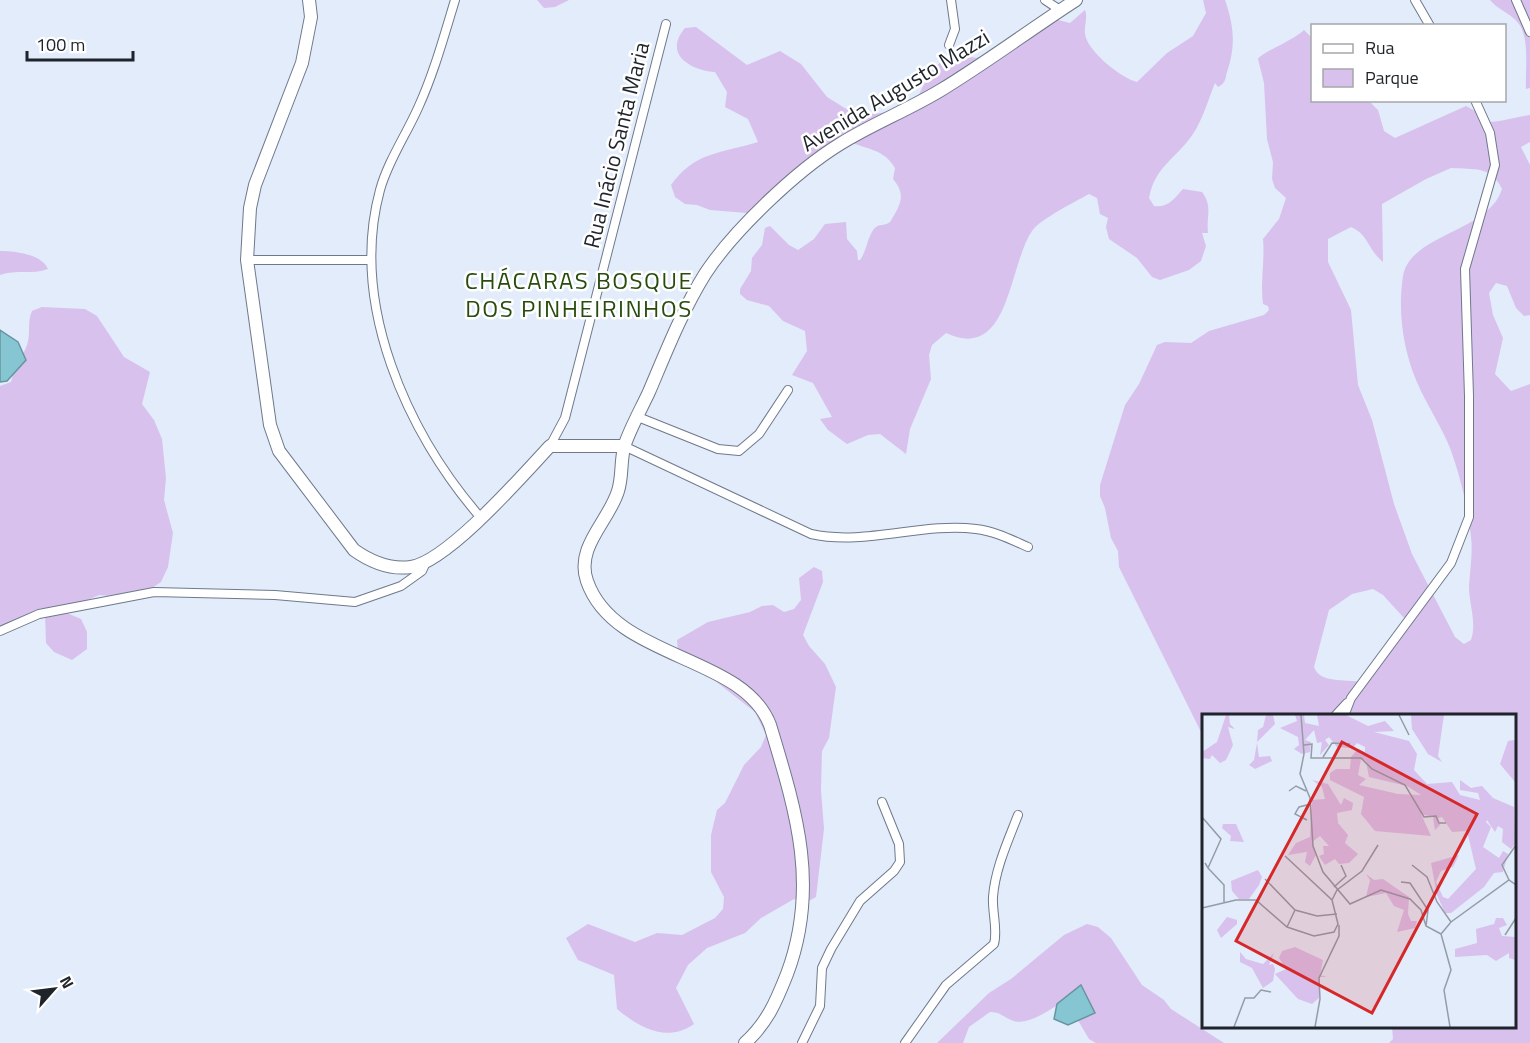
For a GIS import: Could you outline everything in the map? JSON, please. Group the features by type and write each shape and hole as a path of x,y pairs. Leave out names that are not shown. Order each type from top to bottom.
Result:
{"street":[{"path":"309,0 311,17 302,63 255,185 250,208 247,260 270,425 285,461 341,535 361,554 383,565 398,567 413,566 427,560 481,518 550,446 624,446 811,534 837,537 878,536 963,528 998,534 1028,547"},
{"path":"455,0 419,107 392,160 380,190 371,260 380,320 409,408 443,465 481,518"},
{"path":"949,45 955,29 951,0"},
{"path":"1045,0 1060,10"},
{"name":"Avenida Augusto Mazzi","path":"745,1043 763,1025 772,1011 802,926 802,847 799,825 770,725 756,700 733,683 642,638 619,623 600,604 587,582 584,560 588,546 618,492 624,446 690,302 706,273 754,217 826,153 945,88 1076,0"},
{"path":"1415,0 1429,24"},
{"path":"1516,0 1530,32"},
{"name":"Rua Inácio Santa Maria","path":"550,446 565,418 666,24"},
{"path":"1337,714 1451,563 1469,517 1469,396 1465,269 1495,165 1490,133 1476,102"},
{"path":"247,260 371,260"},
{"path":"638,417 712,446 740,451 759,434 788,390"},
{"path":"0,631 39,614 154,592 275,595 355,603 401,586 422,571 427,560"},
{"path":"1345,714 1351,698"},
{"path":"802,1043 820,1005 822,968 831,949 860,902 894,871 900,862 899,844 882,802"},
{"path":"905,1043 946,985 994,944 996,934 992,915 995,882 1018,815"}],"green space":[{"path":"537,0 569,0 555,7 544,8"},
{"path":"1203,0 1225,0 1233,36 1230,63 1224,82 1218,87 1215,83 1197,128 1161,170 1149,198 1154,206 1163,206 1183,189 1202,192 1207,202 1208,233 1202,233 1206,246 1201,261 1189,270 1160,280 1152,277 1137,258 1109,239 1106,227 1108,218 1100,214 1097,198 1089,194 1050,216 1032,231 1024,247 1004,306 995,323 983,335 967,339 946,333 932,345 929,355 931,379 910,429 906,454 880,434 868,435 847,444 828,430 820,419 832,417 813,383 792,375 807,351 805,331 783,321 769,306 747,300 740,294 740,289 751,271 752,258 762,245 765,228 770,226 789,245 798,250 814,239 825,224 846,222 847,239 857,251 858,260 860,260 873,230 890,222 899,206 900,190 893,179 895,168 880,153 848,141 820,161 779,201 747,213 710,210 697,205 685,204 675,197 671,185 689,166 710,155 758,142 748,119 725,107 727,92 715,72 689,64 678,53 679,37 685,28 696,27 747,65 780,51 801,64 827,97 848,110 860,114 874,114 894,111 917,99 929,73 947,56 957,54 976,58 1001,51 1027,40 1039,27 1054,19 1070,23 1085,10 1085,34 1092,48 1114,70 1137,82 1167,53 1193,36 1206,13"},
{"path":"1490,0 1530,0 1530,88 1526,89 1526,46 1519,24"},
{"path":"1304,30 1311,37 1311,102 1370,102 1378,110 1384,131 1395,138 1466,106 1477,112 1485,122 1530,115 1530,142 1521,147 1530,165 1530,315 1524,316 1516,308 1507,286 1496,283 1489,293 1493,315 1503,338 1495,374 1511,391 1530,384 1530,1043 1389,1043 1393,1039 1392,1028 1515,1028 1515,714 1350,714 1349,709 1340,714 1202,714 1202,734 1119,567 1118,551 1111,538 1100,496 1100,485 1125,405 1139,384 1157,345 1165,342 1191,343 1209,331 1264,315 1269,310 1268,306 1263,304 1262,296 1263,239 1279,219 1286,198 1275,188 1272,179 1273,162 1267,139 1264,83 1258,59","holes":["1451,168 1487,172 1502,189 1494,203 1482,215 1420,251 1409,262 1403,276 1401,291 1403,335 1410,364 1450,448 1468,515 1472,543 1469,593 1473,633 1471,640 1464,644 1455,637 1412,554 1394,504 1372,420 1358,385 1351,310 1328,262 1328,239 1351,227 1365,238 1383,262 1382,204 1426,179","1373,589 1383,595 1405,619 1365,683 1329,679 1317,673 1314,667 1329,610 1352,594"]},
{"path":"0,251 34,257 45,264 48,269 0,275"},
{"path":"42,307 85,309 97,316 124,357 150,372 142,404 154,420 162,439 166,478 164,500 173,533 168,567 161,582 137,598 99,595 62,611 81,619 87,632 87,649 72,660 54,652 46,643 45,612 41,608 0,627 0,386 11,382 27,345 32,311"},
{"path":"814,567 822,571 823,582 803,635 809,646 825,664 836,687 829,738 822,751 821,790 824,829 816,897 805,903 794,899 761,918 745,933 707,948 688,965 676,988 694,1024 684,1030 674,1032 654,1031 635,1022 617,1009 614,975 578,960 566,938 588,924 635,942 657,933 682,935 715,918 723,909 724,897 711,872 711,835 717,810 725,803 744,765 761,747 766,735 755,712 678,652 677,640 708,622 750,612 762,606 773,605 784,612 794,609 801,600 799,578"},
{"path":"1087,924 1098,927 1111,938 1142,985 1164,1000 1171,1009 1224,1043 1096,1043 1089,1039 1076,1017 1060,1004 1030,1020 1017,1022 999,1013 990,1012 969,1027 963,1043 937,1043 989,993 1011,979 1064,935"}],"water":[{"path":"0,330 18,342 26,360 7,381 0,382"},
{"path":"1081,985 1095,1013 1068,1025 1054,1019 1057,1004"}],"district":[{"name":"CHÁCARAS BOSQUE DOS PINHEIRINHOS","path":"579,294"}]}
